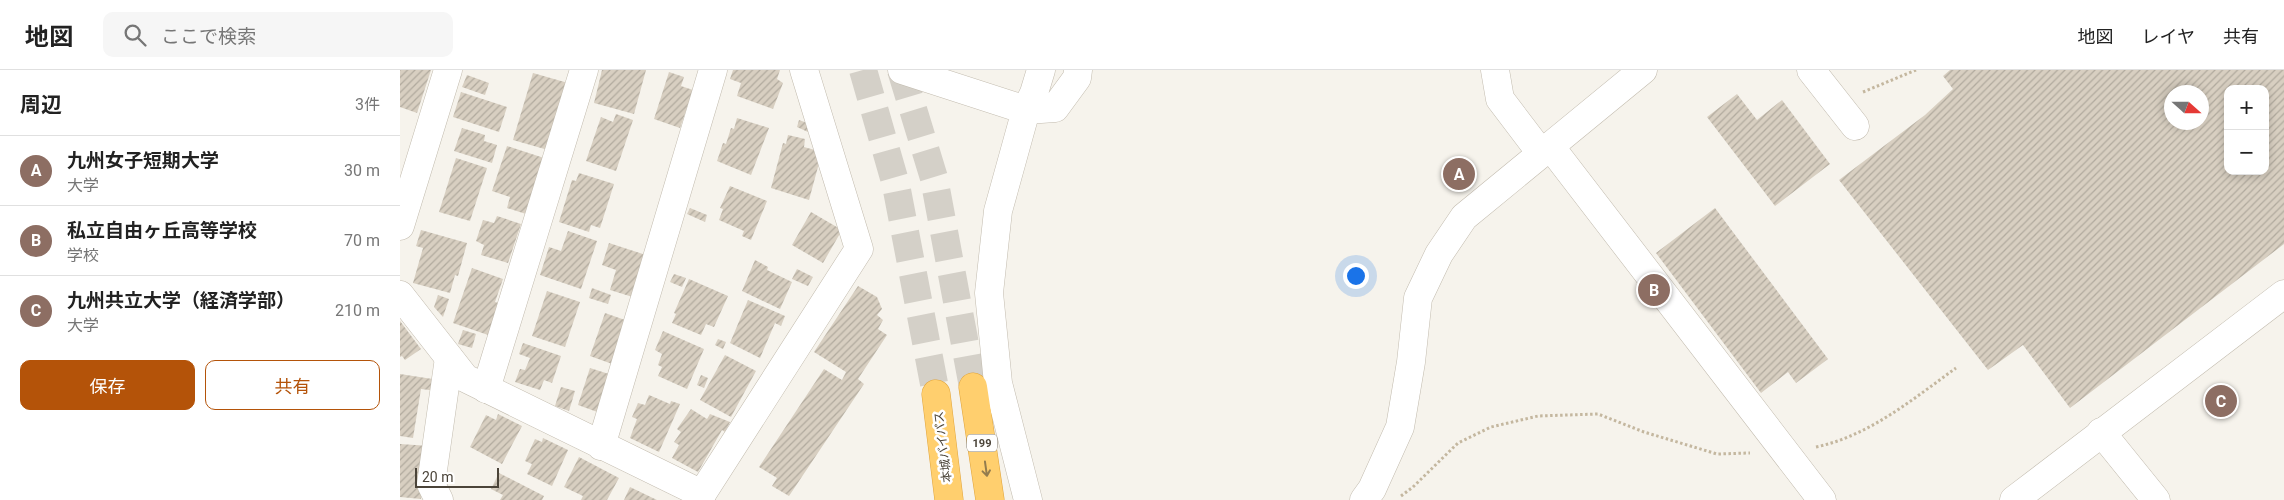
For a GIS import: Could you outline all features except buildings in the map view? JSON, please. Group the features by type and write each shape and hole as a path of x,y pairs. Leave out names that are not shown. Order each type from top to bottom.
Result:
{"highway":[{"name":"199","path":"974,386 990,500"},
{"name":"本城バイパス","path":"936,394 949,500"}],"street":[{"path":"400,226 448,70"},
{"path":"486,389 584,70"},
{"path":"601,446 713,70"},
{"path":"400,295 465,378 700,497 859,250 804,70"},
{"path":"902,70 1026,110 1055,108 1077,78 1078,70"},
{"path":"1028,500 998,383 989,293 998,211 1026,110 1034,94 1041,70"},
{"path":"1495,70 1500,99 1545,149 1787,452 1822,500"},
{"path":"1364,500 1372,489 1400,427 1411,362 1418,298 1439,254 1464,217 1643,70"},
{"path":"1811,70 1855,126"},
{"path":"2014,500 2284,294"},
{"path":"439,500 431,484 449,358"},
{"path":"2101,432 2156,500"}],"path":[{"path":"1837,103 1916,70"},
{"path":"1396,500 1413,487 1458,443 1491,427 1538,416 1598,414 1644,432 1717,454 1787,452 1837,443 1886,417 1956,368"}],"tunnel":[{"path":"863,70 896,185 936,394"},
{"path":"901,70 934,178 973,387"}],"place":[{"name":"九州女子短期大学","path":"1459,174"},
{"name":"私立自由ヶ丘高等学校","path":"1654,290"},
{"name":"九州共立大学（経済学部）","path":"2221,401"}]}
